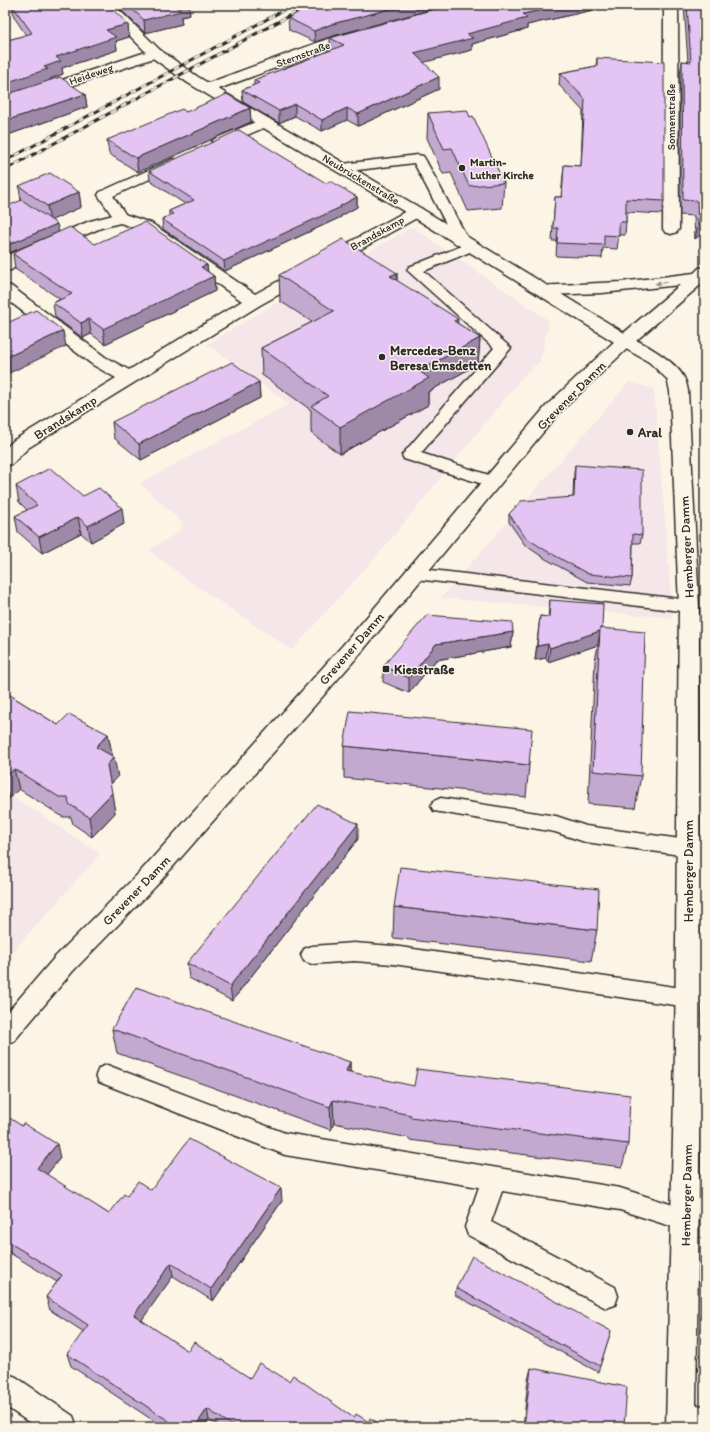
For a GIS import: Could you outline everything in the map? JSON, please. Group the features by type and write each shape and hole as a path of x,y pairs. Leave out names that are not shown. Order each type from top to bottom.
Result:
{"street":[{"name":"Neubrückenstraße","path":"106,5 155,53 184,74 416,212 625,341"},
{"name":"Sonnenstraße","path":"671,5 671,228"},
{"name":"Sternstraße","path":"208,88 338,40 369,32"},
{"name":"Heideweg","path":"5,104 155,53"},
{"name":"Brandskamp","path":"5,460 21,444 254,301 416,212"},
{"path":"5,266 16,258 96,224 121,218 145,226 254,301"},
{"path":"543,290 594,290 657,284 702,274"},
{"name":"Grevener Damm","path":"5,1033 64,964 147,880 351,650 553,409 625,341 702,274"},
{"path":"5,290 99,361 129,377"},
{"name":"Hemberger Damm","path":"625,341 655,358 675,377 679,391 689,606 686,1220 689,1422"},
{"path":"5,1388 62,1427"}],"lane":[{"path":"206,148 265,122"},
{"path":"121,218 105,196 184,157"},
{"path":"342,168 418,159 467,243 414,270 504,348 410,456 492,482"},
{"path":"414,574 689,606"},
{"path":"441,806 556,824 584,834 688,848"},
{"path":"312,955 354,952 393,955 688,998"},
{"path":"107,1074 285,1144 620,1199 686,1220"},
{"path":"494,1179 477,1227 606,1296"}],"shaded area":[{"path":"412,227 549,321 540,361 523,376 387,544 292,650 185,578 149,550 180,531 183,523 140,483 289,404 207,344"},
{"path":"629,382 654,389 673,618 441,598"},
{"path":"5,791 100,854 5,960"}],"building":[{"path":"12,5 108,5 128,24 106,30 116,37 56,57 61,61 44,67 48,69 5,83 5,41 32,33"},
{"path":"128,5 178,5 175,6 181,11 144,20"},
{"path":"312,5 405,5 332,24 314,31 288,18"},
{"path":"449,5 566,5 523,14 527,18 467,34 473,38 414,53 439,77 358,114 347,108 322,120 295,104 279,111 242,90 259,83 254,80 344,45 330,38"},
{"path":"687,5 705,5 705,219 698,224 697,201 683,200 682,61 691,62"},
{"path":"597,58 664,62 664,201 626,199 626,222 619,222 619,236 604,235 604,245 557,243 558,228 553,228 555,197 562,197 564,165 581,166 585,99 560,73 597,66"},
{"path":"60,77 85,94 5,121 5,95"},
{"path":"227,94 250,108 136,158 107,140 182,109 186,112"},
{"path":"467,110 470,117 473,116 504,183 469,186 452,148 444,149 428,113"},
{"path":"239,130 326,183 330,181 357,197 340,206 341,207 224,261 162,219 173,214 169,211 194,200 149,171"},
{"path":"50,173 79,192 47,206 19,186"},
{"path":"22,200 57,224 5,247 5,207"},
{"path":"145,222 207,265 201,267 214,276 103,329 89,319 81,323 53,303 72,294 13,254 20,249 70,227 95,244"},
{"name":"Mercedes-Benz Beresa Emsdetten","path":"343,239 397,273 390,276 458,319 454,321 480,338 419,371 429,378 340,427 311,406 328,396 261,348 334,311 279,275"},
{"path":"36,310 63,331 5,358 5,324"},
{"path":"232,362 259,382 139,444 112,422"},
{"path":"575,465 642,470 642,535 633,534 632,578 588,574 525,537 509,514 521,501 574,497"},
{"path":"50,468 83,496 99,488 122,508 88,526 78,517 39,537 15,516 37,505 16,486"},
{"path":"550,600 603,604 602,628 600,628 600,631 550,648 548,644 537,646 540,616 549,617"},
{"path":"427,615 512,622 513,632 436,644 409,678 383,666"},
{"path":"600,628 645,632 641,776 593,771"},
{"path":"5,692 58,725 69,714 108,734 96,747 114,757 107,765 112,793 89,817 69,804 68,797 59,797 14,769 5,778"},
{"path":"350,711 532,729 529,765 344,746"},
{"path":"317,804 358,824 230,986 187,963"},
{"path":"400,867 599,889 597,930 394,907"},
{"path":"136,987 350,1062 346,1071 414,1086 417,1069 630,1095 628,1144 410,1117 411,1115 333,1100 330,1107 112,1029"},
{"path":"5,1115 22,1126 23,1123 57,1144 37,1168 109,1214 124,1194 127,1196 138,1181 151,1190 189,1139 281,1188 211,1289 171,1263 134,1315 188,1351 194,1342 250,1378 259,1363 289,1381 293,1375 354,1418 356,1414 369,1422 370,1418 385,1427 235,1427 207,1409 195,1427 178,1427 67,1354 88,1325 46,1297 62,1275 5,1240"},
{"path":"472,1256 611,1331 600,1366 456,1288"},
{"path":"531,1368 627,1387 624,1427 524,1427"}],"railway":[{"path":"5,161 293,5"},
{"path":"5,170 309,5"}],"place":[{"name":"Martin- Luther Kirche","path":"462,168"},
{"name":"Mercedes-Benz Beresa Emsdetten","path":"382,357"},
{"name":"Aral","path":"630,432"},
{"name":"Kiesstraße","path":"386,669"}]}
